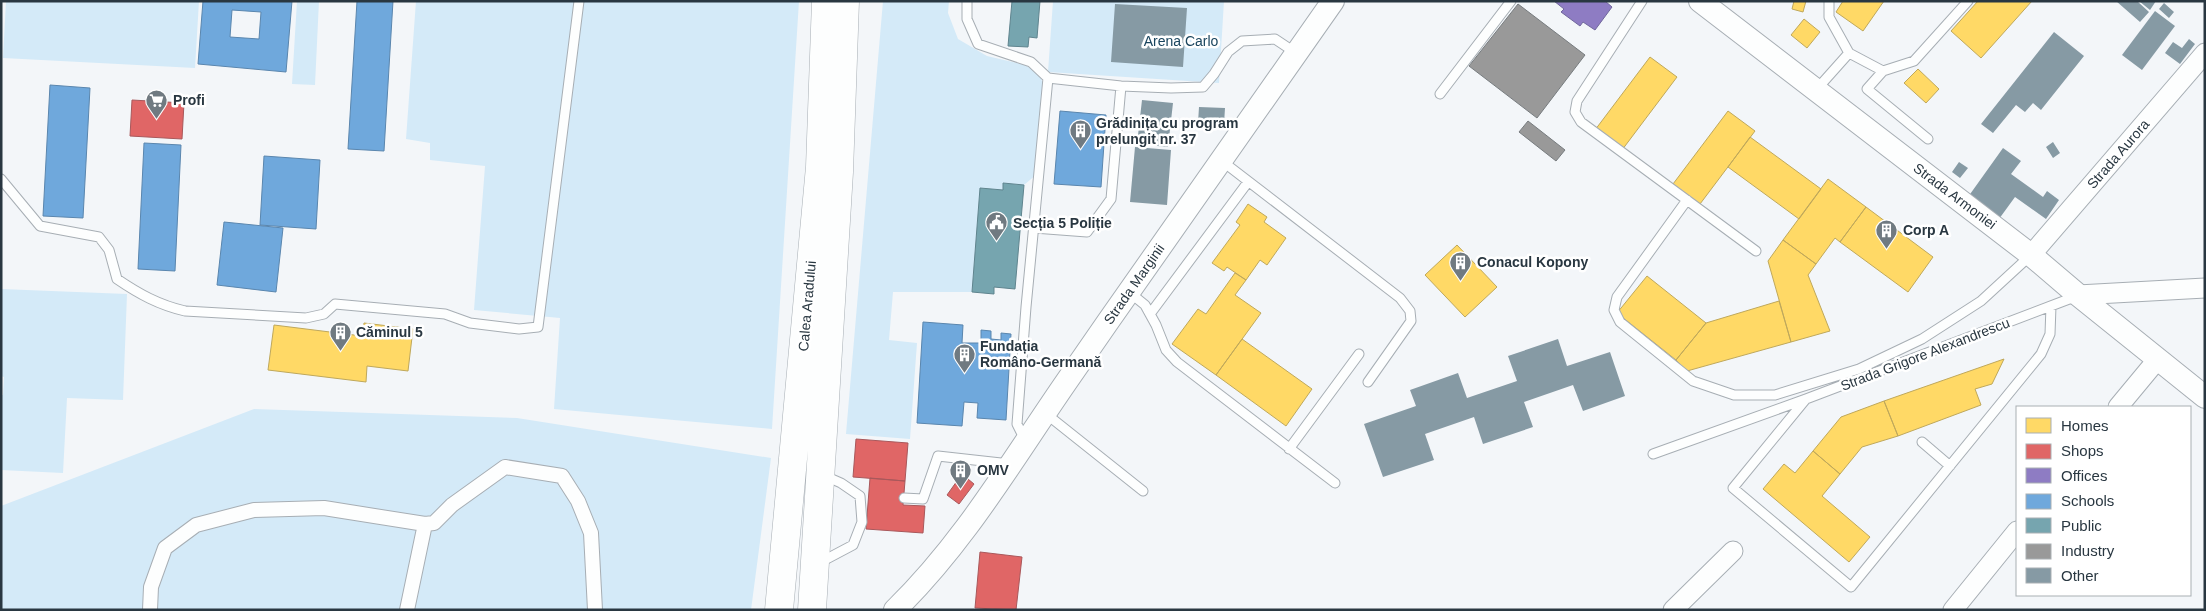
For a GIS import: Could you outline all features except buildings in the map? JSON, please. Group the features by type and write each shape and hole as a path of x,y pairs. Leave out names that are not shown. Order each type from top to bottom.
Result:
{"main road":[{"name":"Calea Aradului","path":"780,610 820,167 826,1"},
{"name":"Calea Aradului","path":"812,610 842,122 845,1"}],"street":[{"name":"Strada Marginii","path":"895,610 915,590 961,536 1012,464 1044,413 1333,1"},
{"name":"Strada Armoniei","path":"1700,1 2031,255 2078,296 2205,398"},
{"name":"Strada Aurora","path":"2031,255 2205,53"},
{"name":"Strada Grigore Alexandrescu","path":"2078,296 2205,288"},
{"path":"2119,406 2157,360"},
{"path":"150,610 151,587 165,548 196,525 254,510 324,508 425,524 434,523 452,505 505,467 562,476 578,501 591,533 595,610"},
{"path":"407,610 425,524"},
{"path":"1953,610 2016,532"},
{"path":"1673,610 1732,551"}],"lane":[{"path":"1,179 40,226 99,237 109,250 117,279 147,298 170,307 185,310 306,318 324,314 335,304 427,311 445,314 470,323 519,328 538,327 579,1"},
{"path":"967,1 967,19 978,44 1031,62 1048,78 1121,86 1203,87 1228,52 1242,41 1275,40 1296,53"},
{"path":"1440,94 1511,1"},
{"path":"1642,1 1577,101 1575,112 1581,122 1756,251"},
{"path":"1829,1 1829,17 1849,53 1883,71"},
{"path":"1928,139 1868,89 1883,71 1914,61 1968,1"},
{"path":"1816,90 1849,53"},
{"path":"1028,438 1021,432 1017,424 1048,78"},
{"path":"1034,228 1086,232 1111,199 1121,86"},
{"path":"1220,160 1400,298 1410,311 1411,321 1368,382"},
{"path":"1150,314 1248,182"},
{"path":"1687,200 1617,297 1614,310 1620,322 1693,381 1734,395 1775,395 1859,369 1922,339 1981,301 2031,255"},
{"path":"1129,292 1145,305 1162,343 1178,362 1335,483"},
{"name":"Strada Grigore Alexandrescu","path":"1653,454 1806,399 2078,296"},
{"path":"1806,399 1733,488 1852,587 2041,354 2050,334 2051,306"},
{"path":"1289,449 1359,354"},
{"path":"1044,413 1143,491"},
{"path":"1922,442 1950,466"},
{"path":"904,498 923,498 938,456 1012,464"},
{"path":"815,565 853,545 862,522 864,496 841,483 821,475"}],"green space":[{"path":"6,1 199,1 195,68 3,58"},
{"path":"297,1 319,1 315,85 292,84"},
{"path":"416,1 799,1 772,429 554,409 560,318 474,310 485,166 430,160 430,143 406,139"},
{"path":"883,1 949,1 948,13 958,39 987,56 1025,65 1040,74 1044,89 1037,174 1024,185 1003,184 1003,190 980,188 972,292 893,292 889,340 917,343 910,439 846,434"},
{"name":"Arena Carlo","path":"1053,1 1224,1 1219,83 1048,72"},
{"path":"1,289 127,294 123,400 67,398 63,473 1,470 1,395 3,395 4,377 1,376"},
{"path":"254,409 517,418 771,458 751,610 1,610 1,506"}],"place":[{"name":"Profi","path":"157,119"},
{"name":"Grădinița cu program prelungit nr. 37","path":"1080,150"},
{"name":"Secția 5 Poliție","path":"997,242"},
{"name":"Corp A","path":"1887,249"},
{"name":"Conacul Kopony","path":"1461,281"},
{"name":"Căminul 5","path":"340,351"},
{"name":"Fundația Româno-Germană","path":"964,373"},
{"name":"OMV","path":"961,489"}]}
